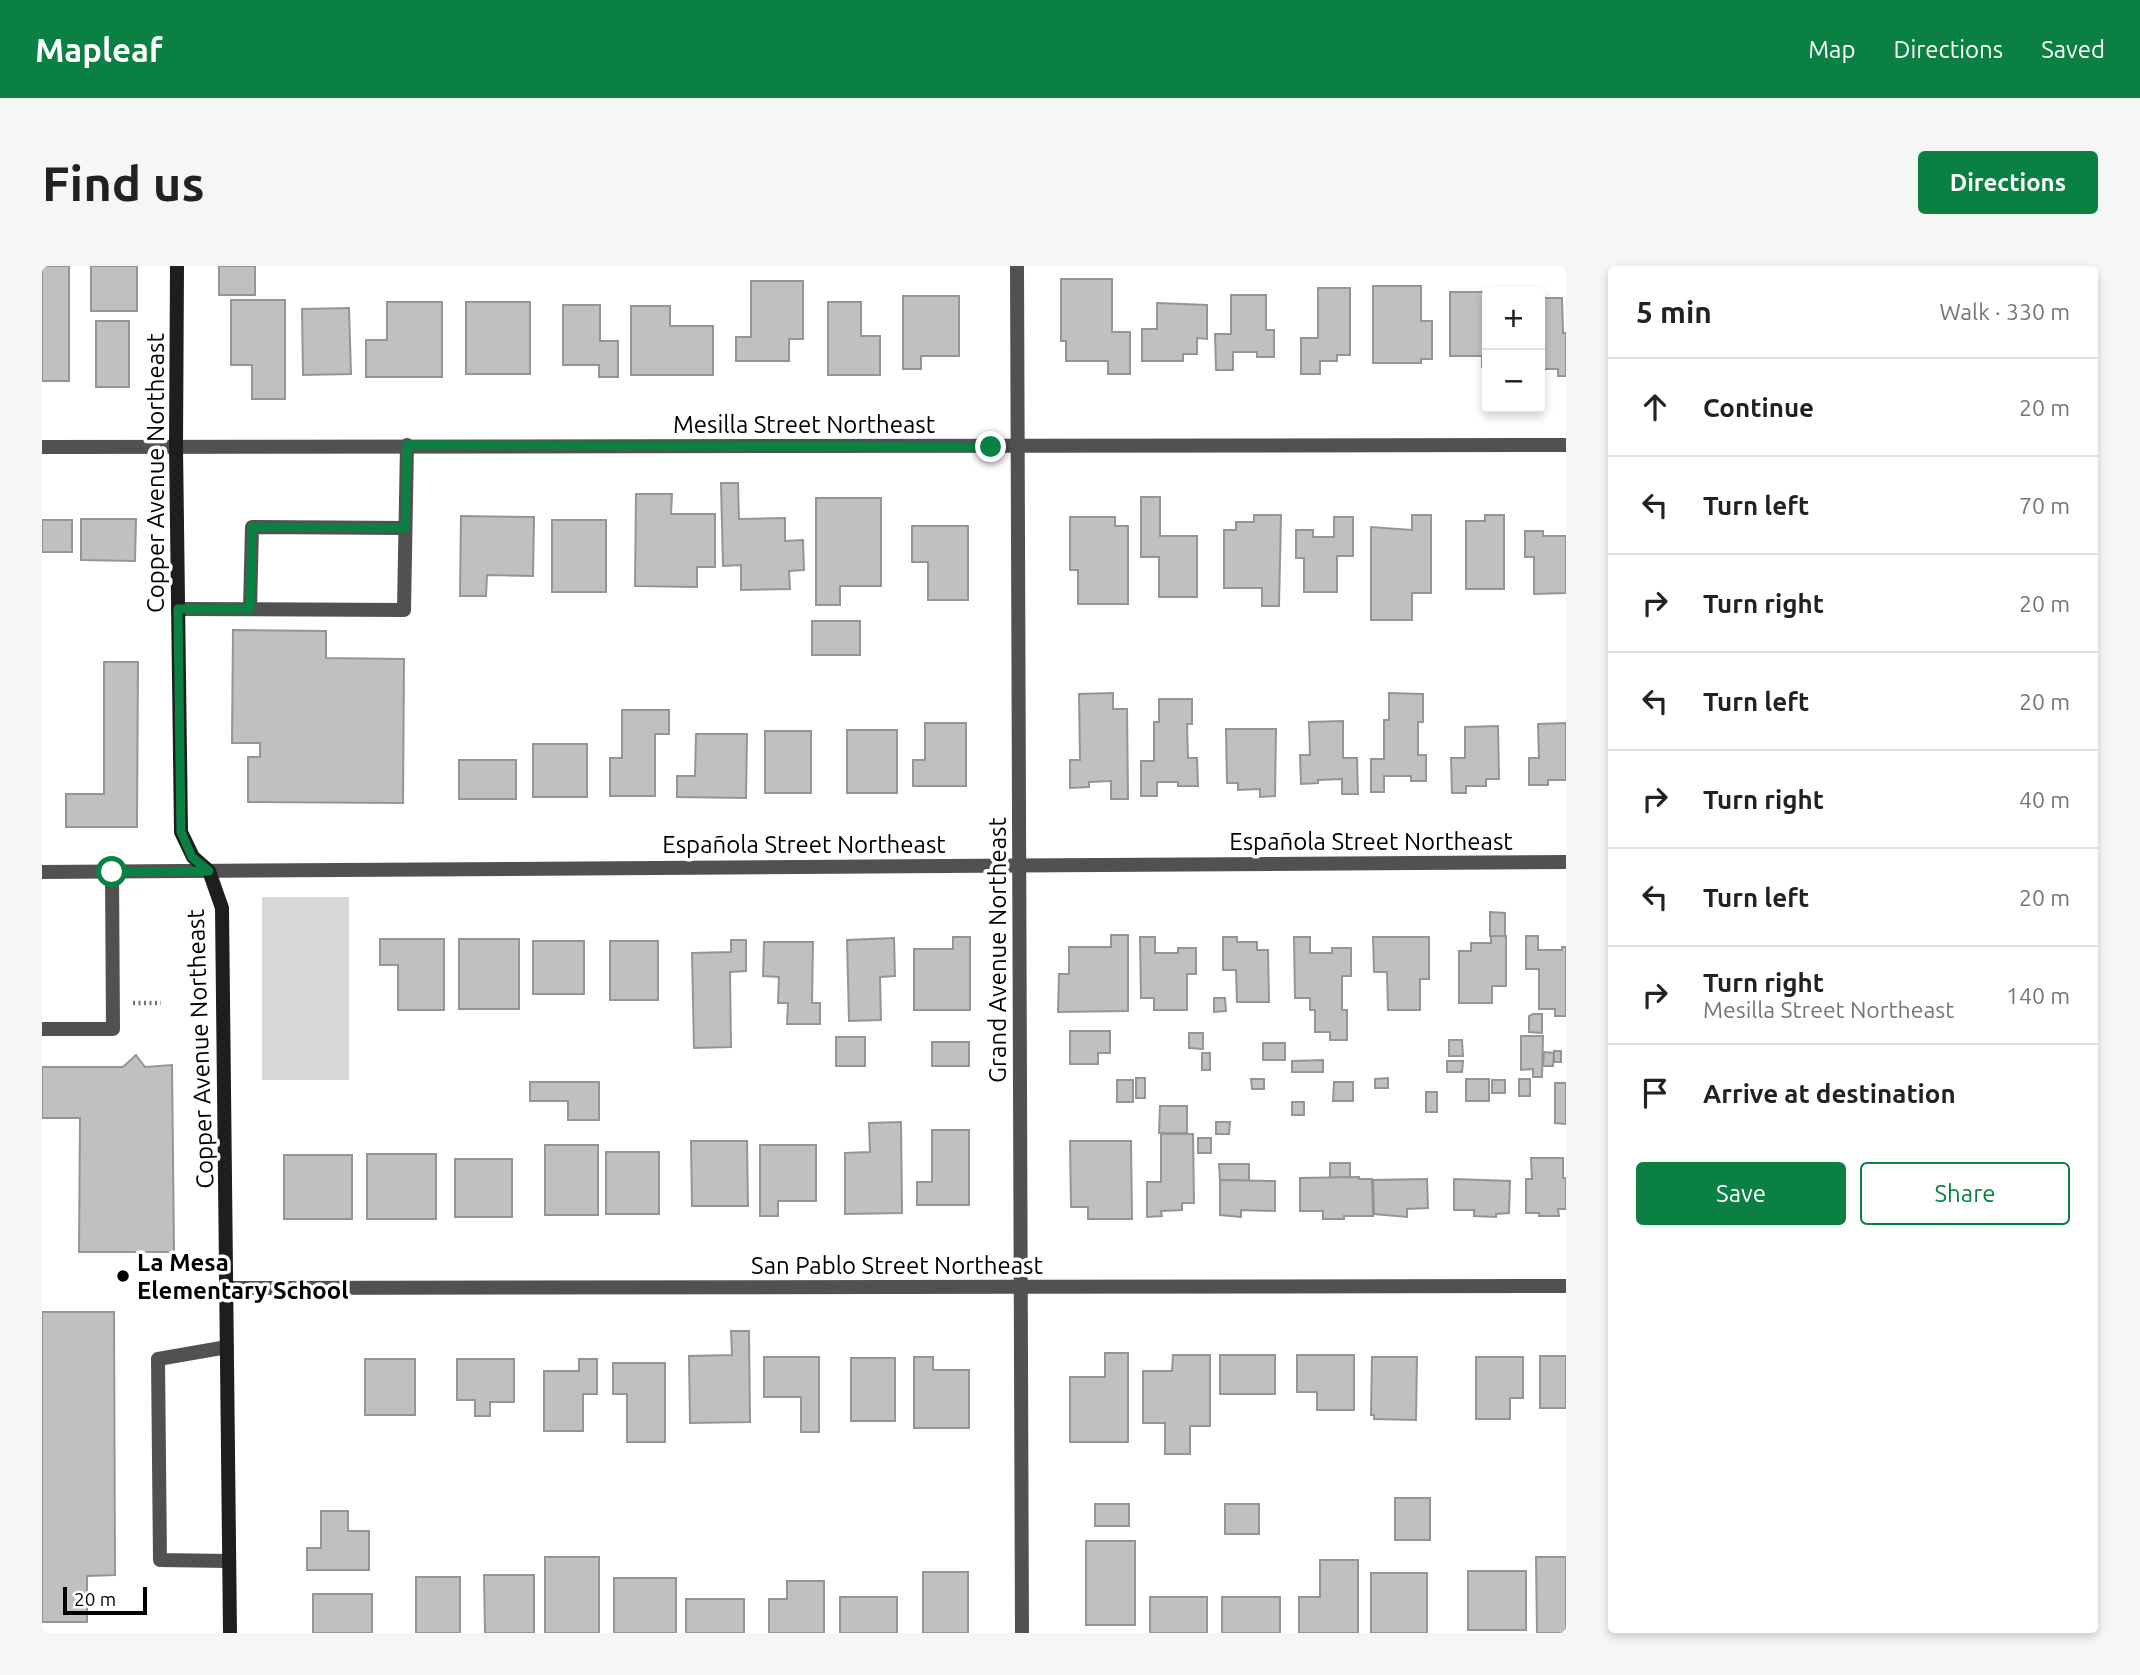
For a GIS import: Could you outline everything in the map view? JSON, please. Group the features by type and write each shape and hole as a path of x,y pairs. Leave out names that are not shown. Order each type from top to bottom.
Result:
{"street":[{"name":"Copper Avenue Northeast","path":"177,266 176,447 181,832 192,857 209,871 222,908 230,1633"},
{"name":"Grand Avenue Northeast","path":"1017,266 1022,1633"},
{"path":"178,609 404,610 407,445"},
{"name":"Mesilla Street Northeast","path":"42,447 1566,445"},
{"path":"250,609 252,527 405,528"},
{"name":"Española Street Northeast","path":"42,872 1566,862"},
{"path":"42,1029 113,1028 112,872"},
{"name":"San Pablo Street Northeast","path":"228,1288 1566,1286"},
{"path":"227,1347 158,1359 160,1560 229,1561"}],"path":[{"path":"132,1003 160,1003"}],"shaded area":[{"path":"262,897 349,897 349,1080 262,1080"}],"building":[{"path":"42,266 69,266 69,381 42,381"},
{"path":"91,266 137,266 137,311 91,311"},
{"path":"219,266 255,266 255,295 219,295"},
{"path":"1061,279 1112,279 1112,332 1130,332 1130,374 1108,374 1108,361 1066,361 1066,341 1061,341"},
{"path":"751,281 803,281 803,339 789,339 789,361 736,361 736,337 751,337"},
{"path":"1373,286 1421,286 1421,321 1432,321 1432,359 1421,359 1421,363 1373,363"},
{"path":"1318,288 1350,288 1350,355 1337,355 1337,361 1320,361 1320,374 1301,374 1301,338 1318,338"},
{"path":"1450,292 1482,292 1482,356 1450,356"},
{"path":"1231,295 1266,295 1266,330 1274,330 1274,357 1257,357 1257,352 1233,352 1233,370 1216,370 1215,334 1231,334"},
{"path":"903,296 959,296 959,356 921,356 921,369 903,369"},
{"path":"1545,298 1562,298 1563,333 1566,333 1566,376 1558,376 1558,369 1545,369"},
{"path":"231,300 285,300 285,399 252,399 252,365 231,365"},
{"path":"387,302 442,302 442,377 366,377 366,340 387,340"},
{"path":"466,302 530,302 530,374 466,374"},
{"path":"828,302 861,302 861,336 880,336 880,375 828,375"},
{"path":"1157,303 1207,305 1207,339 1197,338 1197,354 1183,354 1183,361 1142,361 1142,329 1157,329"},
{"path":"563,305 600,305 600,341 618,341 618,377 599,377 599,365 563,365"},
{"path":"631,306 670,306 670,326 713,326 713,375 631,375"},
{"path":"349,308 351,374 303,375 302,309"},
{"path":"96,321 129,321 129,387 96,387"},
{"path":"721,483 738,483 739,519 785,518 785,541 803,540 804,570 789,571 790,589 741,590 741,565 723,566"},
{"path":"636,494 672,494 671,514 715,514 715,567 697,567 697,587 635,586"},
{"path":"1141,497 1160,497 1160,536 1197,536 1197,597 1159,597 1159,557 1141,557"},
{"path":"816,498 881,498 881,586 840,586 840,605 816,605"},
{"path":"1254,515 1281,515 1279,606 1262,606 1262,588 1224,588 1224,530 1236,530 1236,522 1254,522"},
{"path":"1412,515 1431,515 1431,593 1412,593 1412,620 1371,620 1371,527 1412,530"},
{"path":"1485,515 1504,515 1504,589 1466,589 1466,521 1485,521"},
{"path":"461,516 534,517 533,576 487,575 486,596 460,596"},
{"path":"1070,517 1115,517 1115,526 1128,526 1128,604 1078,604 1078,570 1070,570"},
{"path":"1334,517 1353,517 1353,556 1337,556 1337,592 1304,592 1304,558 1296,558 1296,530 1313,530 1313,537 1334,537"},
{"path":"81,519 136,519 135,561 81,560"},
{"path":"42,520 72,520 72,552 42,552"},
{"path":"552,520 606,520 606,592 552,592"},
{"path":"912,526 968,526 968,600 928,600 928,562 912,562"},
{"path":"1525,531 1543,531 1543,536 1566,536 1566,593 1534,594 1534,557 1525,557"},
{"path":"812,621 860,621 860,655 812,655"},
{"path":"233,630 326,631 326,658 404,659 403,803 248,802 248,757 260,757 260,743 232,743"},
{"path":"104,662 138,662 137,827 66,827 66,794 104,794"},
{"path":"1113,693 1113,709 1127,709 1128,799 1111,799 1111,781 1089,782 1089,787 1070,788 1070,760 1080,760 1079,694"},
{"path":"1389,693 1423,694 1423,722 1418,722 1418,755 1426,755 1426,781 1411,781 1411,776 1384,776 1384,792 1371,792 1371,759 1384,759 1384,720 1389,720"},
{"path":"1159,699 1192,699 1192,724 1187,724 1188,758 1197,758 1198,786 1157,782 1157,796 1141,796 1141,761 1154,761 1154,722 1159,722"},
{"path":"622,710 669,710 669,734 655,734 655,796 610,796 610,758 622,758"},
{"path":"1343,721 1343,758 1357,758 1358,794 1342,794 1342,779 1301,784 1300,755 1310,755 1309,722"},
{"path":"925,723 966,723 966,786 913,786 913,760 925,760"},
{"path":"1566,723 1566,780 1548,780 1548,785 1529,785 1529,758 1539,758 1538,724"},
{"path":"1498,726 1499,779 1486,779 1486,786 1466,786 1466,793 1452,793 1451,758 1465,758 1465,727"},
{"path":"1226,729 1276,729 1275,796 1260,797 1260,789 1238,790 1238,783 1227,783"},
{"path":"847,730 897,730 897,793 847,793"},
{"path":"765,731 811,731 811,793 765,793"},
{"path":"696,734 747,734 746,798 677,797 677,776 695,776"},
{"path":"533,744 587,744 587,797 533,797"},
{"path":"459,760 516,760 516,799 459,799"},
{"path":"1490,912 1505,913 1505,936 1490,936"},
{"path":"1111,935 1128,935 1128,1011 1058,1012 1059,974 1069,974 1069,947 1111,947"},
{"path":"1491,936 1506,936 1506,986 1492,986 1492,1003 1459,1003 1459,951 1471,951 1471,943 1491,943"},
{"path":"1526,936 1538,936 1538,950 1562,950 1562,947 1566,947 1566,1016 1555,1016 1555,1009 1539,1009 1539,969 1526,969"},
{"path":"953,937 970,937 970,1010 914,1010 914,949 953,949"},
{"path":"1140,937 1155,937 1155,953 1178,953 1178,948 1196,948 1196,974 1187,974 1187,1010 1154,1010 1154,998 1141,998"},
{"path":"1223,937 1237,937 1237,942 1257,942 1257,950 1268,950 1269,1002 1237,1002 1236,970 1223,970"},
{"path":"1294,937 1310,937 1310,953 1332,953 1332,948 1351,948 1351,976 1342,976 1342,1010 1347,1010 1347,1040 1330,1040 1330,1032 1315,1032 1315,1010 1310,1010 1310,998 1295,998"},
{"path":"1373,937 1429,937 1429,979 1420,979 1420,1010 1388,1010 1387,972 1374,972"},
{"path":"894,938 895,976 880,977 881,1020 849,1021 847,940"},
{"path":"380,939 444,939 444,1010 398,1010 398,965 380,965"},
{"path":"459,939 519,939 519,1009 459,1009"},
{"path":"731,940 746,940 746,971 730,972 731,1047 694,1048 692,953 731,952"},
{"path":"533,941 584,941 584,994 533,994"},
{"path":"610,941 658,941 658,1000 610,1000"},
{"path":"764,942 813,942 812,1003 820,1003 820,1024 787,1024 788,1003 778,1003 779,977 763,976"},
{"path":"1214,998 1225,998 1226,1011 1214,1012"},
{"path":"1542,1014 1542,1033 1529,1032 1529,1016"},
{"path":"1070,1031 1110,1031 1110,1053 1098,1053 1098,1064 1070,1064"},
{"path":"1189,1033 1203,1033 1203,1049 1189,1048"},
{"path":"1521,1036 1543,1036 1542,1077 1533,1077 1533,1069 1521,1070"},
{"path":"836,1037 865,1037 865,1066 836,1066"},
{"path":"1449,1040 1462,1040 1463,1056 1449,1056"},
{"path":"932,1042 969,1042 969,1066 932,1066"},
{"path":"1263,1043 1285,1043 1285,1060 1263,1060"},
{"path":"1554,1051 1561,1051 1561,1062 1554,1062"},
{"path":"1544,1052 1554,1053 1553,1066 1543,1066"},
{"path":"1202,1053 1210,1053 1210,1070 1202,1070"},
{"path":"136,1055 145,1067 172,1065 174,1252 79,1252 80,1118 42,1118 42,1067 123,1067"},
{"path":"1323,1060 1323,1072 1292,1072 1292,1061"},
{"path":"1447,1061 1463,1061 1462,1072 1447,1072"},
{"path":"1136,1078 1145,1078 1145,1098 1136,1098"},
{"path":"1388,1078 1388,1088 1375,1088 1375,1079"},
{"path":"1251,1079 1264,1079 1264,1089 1252,1089"},
{"path":"1466,1079 1489,1079 1489,1101 1466,1101"},
{"path":"1519,1079 1530,1079 1530,1096 1519,1096"},
{"path":"1117,1080 1133,1080 1133,1102 1117,1102"},
{"path":"1492,1080 1505,1080 1505,1093 1492,1093"},
{"path":"530,1082 599,1082 599,1120 568,1120 568,1101 530,1101"},
{"path":"1334,1082 1353,1082 1353,1101 1333,1101"},
{"path":"1555,1083 1566,1083 1566,1124 1555,1123"},
{"path":"1426,1092 1437,1092 1437,1112 1426,1112"},
{"path":"1292,1102 1304,1102 1304,1115 1292,1115"},
{"path":"1160,1106 1187,1106 1187,1133 1159,1133"},
{"path":"901,1122 902,1213 845,1214 845,1153 870,1152 869,1123"},
{"path":"1216,1122 1230,1122 1229,1134 1216,1134"},
{"path":"932,1130 969,1130 969,1205 917,1205 917,1182 932,1182"},
{"path":"1161,1134 1193,1134 1194,1203 1182,1203 1182,1210 1161,1211 1162,1216 1147,1217 1147,1182 1161,1182"},
{"path":"1198,1138 1211,1138 1211,1153 1198,1153"},
{"path":"691,1141 747,1141 748,1206 692,1206"},
{"path":"1070,1141 1131,1141 1132,1219 1088,1219 1088,1207 1071,1207"},
{"path":"545,1145 598,1145 598,1215 545,1215"},
{"path":"760,1145 816,1145 816,1201 778,1201 778,1216 760,1216"},
{"path":"606,1152 659,1152 659,1214 606,1214"},
{"path":"367,1154 436,1154 436,1219 367,1219"},
{"path":"284,1155 352,1155 352,1219 284,1219"},
{"path":"1531,1158 1563,1158 1566,1209 1558,1209 1559,1216 1526,1213 1526,1179 1532,1179"},
{"path":"455,1159 512,1159 512,1217 455,1217"},
{"path":"1330,1163 1350,1163 1350,1177 1330,1178"},
{"path":"1219,1164 1249,1164 1249,1181 1220,1180"},
{"path":"1300,1178 1372,1179 1373,1216 1323,1219 1323,1211 1300,1211"},
{"path":"1427,1179 1428,1208 1407,1209 1407,1217 1374,1214 1373,1180"},
{"path":"1454,1179 1510,1181 1509,1213 1496,1214 1496,1217 1474,1216 1474,1210 1454,1210"},
{"path":"1220,1180 1275,1181 1275,1211 1241,1210 1241,1217 1220,1215"},
{"path":"42,1312 114,1312 115,1575 87,1576 87,1622 42,1622"},
{"path":"731,1331 749,1331 750,1422 690,1423 689,1356 732,1355"},
{"path":"1105,1353 1128,1353 1128,1442 1070,1442 1070,1377 1105,1377"},
{"path":"1173,1355 1210,1355 1210,1426 1190,1426 1190,1454 1165,1454 1165,1423 1143,1423 1143,1371 1172,1371"},
{"path":"1220,1355 1275,1355 1275,1394 1220,1394"},
{"path":"1297,1355 1354,1355 1354,1410 1317,1410 1317,1392 1297,1392"},
{"path":"1540,1356 1566,1356 1566,1408 1540,1408"},
{"path":"764,1357 819,1357 819,1432 801,1432 801,1397 764,1397"},
{"path":"914,1357 933,1357 933,1370 969,1370 969,1428 914,1428"},
{"path":"1372,1357 1417,1357 1416,1420 1374,1419 1374,1415 1371,1415"},
{"path":"1476,1357 1523,1357 1523,1398 1510,1398 1510,1419 1476,1419"},
{"path":"851,1358 895,1358 895,1421 851,1421"},
{"path":"365,1359 415,1359 415,1415 365,1415"},
{"path":"457,1359 514,1359 514,1402 490,1402 490,1416 475,1416 475,1400 457,1400"},
{"path":"579,1359 597,1359 597,1394 583,1394 583,1431 544,1431 544,1371 579,1371"},
{"path":"613,1363 665,1363 665,1442 627,1442 627,1394 613,1394"},
{"path":"1395,1498 1430,1498 1430,1540 1395,1540"},
{"path":"1095,1504 1129,1504 1129,1526 1095,1526"},
{"path":"1225,1504 1259,1504 1259,1534 1225,1534"},
{"path":"321,1511 348,1511 348,1531 369,1531 369,1570 307,1570 307,1548 321,1548"},
{"path":"1086,1541 1135,1541 1135,1625 1086,1625"},
{"path":"545,1557 599,1557 599,1633 545,1633"},
{"path":"1536,1557 1566,1557 1566,1633 1537,1633"},
{"path":"1320,1560 1358,1560 1358,1633 1299,1633 1299,1597 1320,1597"},
{"path":"1468,1571 1526,1571 1526,1630 1468,1630"},
{"path":"923,1572 968,1572 968,1633 923,1633"},
{"path":"1371,1573 1427,1573 1427,1633 1371,1633"},
{"path":"484,1575 534,1575 534,1633 485,1633"},
{"path":"416,1577 460,1577 460,1633 416,1633"},
{"path":"614,1578 676,1578 676,1633 614,1633"},
{"path":"787,1581 824,1581 824,1633 769,1633 769,1599 787,1599"},
{"path":"313,1594 372,1594 372,1633 313,1633"},
{"path":"840,1597 897,1597 897,1633 840,1633"},
{"path":"1150,1597 1207,1597 1207,1633 1150,1633"},
{"path":"1222,1597 1280,1597 1280,1633 1222,1633"},
{"path":"686,1599 744,1599 744,1633 686,1633"}],"place":[{"name":"La Mesa Elementary School","path":"123,1276"}],"route":[{"path":"112,872 209,871 192,857 181,832 178,609 250,609 252,527 405,528 407,445 991,447"}]}
